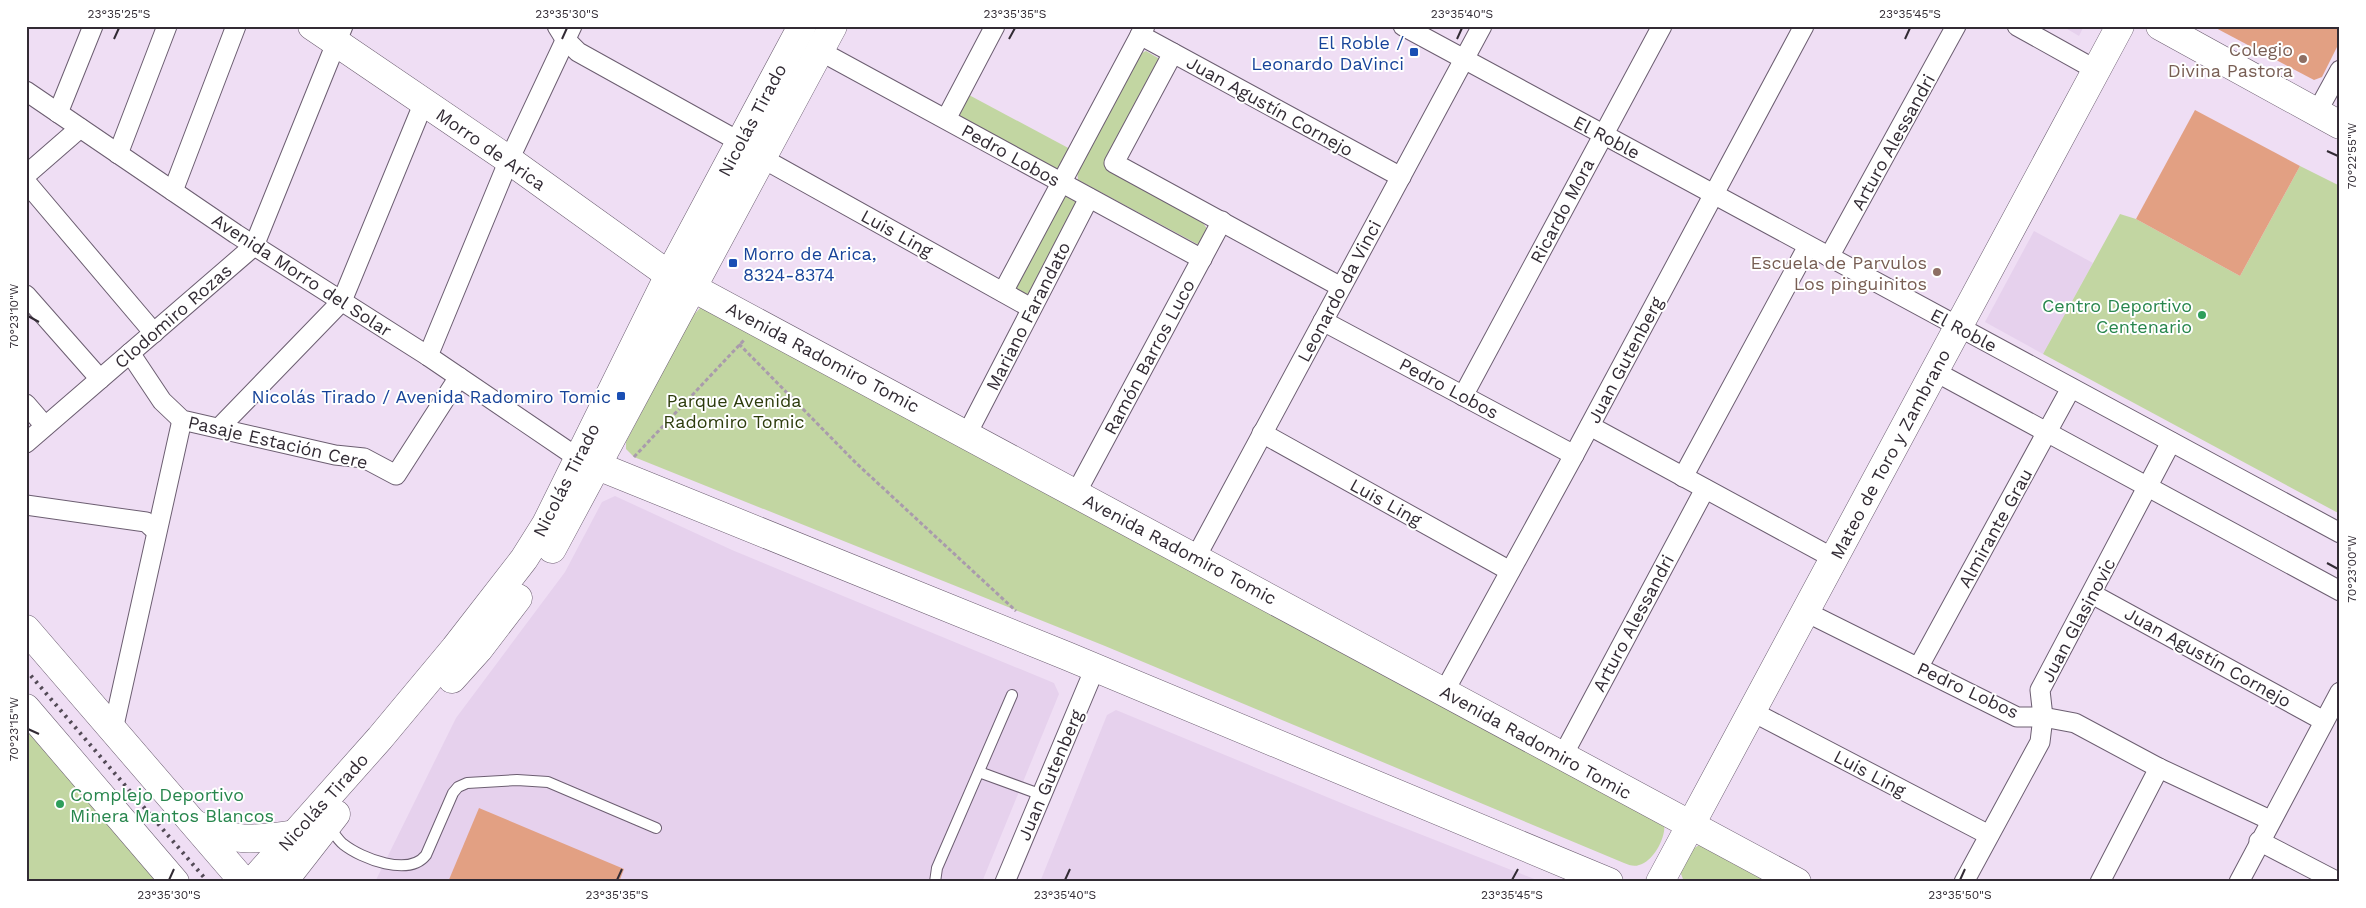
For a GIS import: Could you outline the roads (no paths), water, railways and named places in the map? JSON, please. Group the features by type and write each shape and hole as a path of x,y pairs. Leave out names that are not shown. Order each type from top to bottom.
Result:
{"street":[{"path":"58,113 93,26"},
{"path":"118,154 167,26"},
{"path":"173,191 236,26"},
{"name":"Morro de Arica","path":"312,26 339,34 424,102 680,281"},
{"name":"Nicolás Tirado","path":"282,882 327,825 479,648 535,575 557,542 598,466 740,142 802,26"},
{"name":"Nicolás Tirado","path":"680,281 762,158 834,26"},
{"path":"946,120 995,26"},
{"name":"El Roble","path":"1403,26 2340,534"},
{"name":"Leonardo da Vinci","path":"1196,557 1482,26"},
{"name":"Ricardo Mora","path":"1463,396 1662,26"},
{"name":"Juan Gutenberg","path":"1444,692 1590,426 1804,26"},
{"name":"Arturo Alessandri","path":"1829,257 1956,26"},
{"path":"2017,26 2096,70"},
{"name":"Mateo de Toro y Zambrano","path":"1660,882 2120,26"},
{"path":"2160,26 2328,118 2340,70"},
{"path":"565,31 578,52 740,142"},
{"path":"428,356 565,31"},
{"name":"Juan Agustín Cornejo","path":"1143,31 1173,53 1400,177"},
{"name":"Mariano Farandato","path":"1004,292 1143,31"},
{"name":"Clodomiro Rozas","path":"26,443 254,246 339,34"},
{"name":"Pedro Lobos","path":"820,51 1202,259"},
{"path":"1173,53 1114,163 1341,287"},
{"name":"Avenida Morro del Solar","path":"26,91 254,246 598,466"},
{"path":"218,428 342,301 424,102"},
{"path":"26,175 80,128"},
{"name":"Luis Ling","path":"762,158 1031,308"},
{"path":"26,182 154,332"},
{"name":"Mariano Farandato","path":"967,434 1090,198"},
{"name":"Ramón Barros Luco","path":"1076,493 1222,221"},
{"path":"1683,477 1808,246"},
{"name":"Avenida Radomiro Tomic","path":"680,281 1196,557 1562,757 1798,882"},
{"path":"26,295 100,380"},
{"name":"Pedro Lobos","path":"1323,321 1574,455"},
{"name":"Pasaje Estación Cere","path":"130,354 162,401 182,420 334,455 364,458 396,475 460,377"},
{"path":"1934,371 2340,591"},
{"name":"Almirante Grau","path":"1918,668 2071,388"},
{"path":"26,404 45,426"},
{"path":"113,730 182,420"},
{"path":"1590,426 1833,558"},
{"name":"Luis Ling","path":"1262,433 1510,571"},
{"name":"Juan Glasinovic","path":"1964,882 2040,742 2043,717 2040,690 2172,442"},
{"path":"598,466 1094,668 1609,882"},
{"name":"Nicolás Tirado","path":"252,882 380,738 455,648 524,559 546,524 598,466"},
{"name":"Arturo Alessandri","path":"1562,757 1705,489"},
{"path":"26,505 146,522 156,531"},
{"name":"Juan Agustín Cornejo","path":"2092,594 2324,721"},
{"name":"Pedro Lobos","path":"1804,612 2017,716 2043,717 2075,723 2159,768 2270,820"},
{"path":"26,629 244,882"},
{"name":"Juan Gutenberg","path":"1005,882 1094,668"},
{"path":"2239,882 2270,820 2340,692"},
{"path":"26,708 175,882"},
{"name":"Luis Ling","path":"1751,711 1988,836"},
{"path":"2100,882 2159,768"},
{"path":"191,822 215,835 242,840 295,834"},
{"path":"2259,841 2338,882"}],"lane":[{"path":"936,882 937,868 1012,695"},
{"path":"979,772 1042,795"},
{"path":"327,825 343,844 383,864 414,864 421,862 426,854 453,793 458,787 467,783 540,781 656,828"}],"railway":[{"path":"26,670 208,882"}],"place":[{"name":"El Roble / Leonardo DaVinci","path":"1414,52"},
{"name":"Colegio Divina Pastora","path":"2303,59"},
{"name":"Morro de Arica, 8324-8374","path":"733,263"},
{"name":"Escuela de Parvulos Los pinguinitos","path":"1937,272"},
{"name":"Centro Deportivo Centenario","path":"2202,315"},
{"name":"Nicolás Tirado / Avenida Radomiro Tomic","path":"621,396"},
{"name":"Complejo Deportivo Minera Mantos Blancos","path":"60,804"}],"park label":[{"name":"Parque Avenida Radomiro Tomic","path":"734,410"}]}
